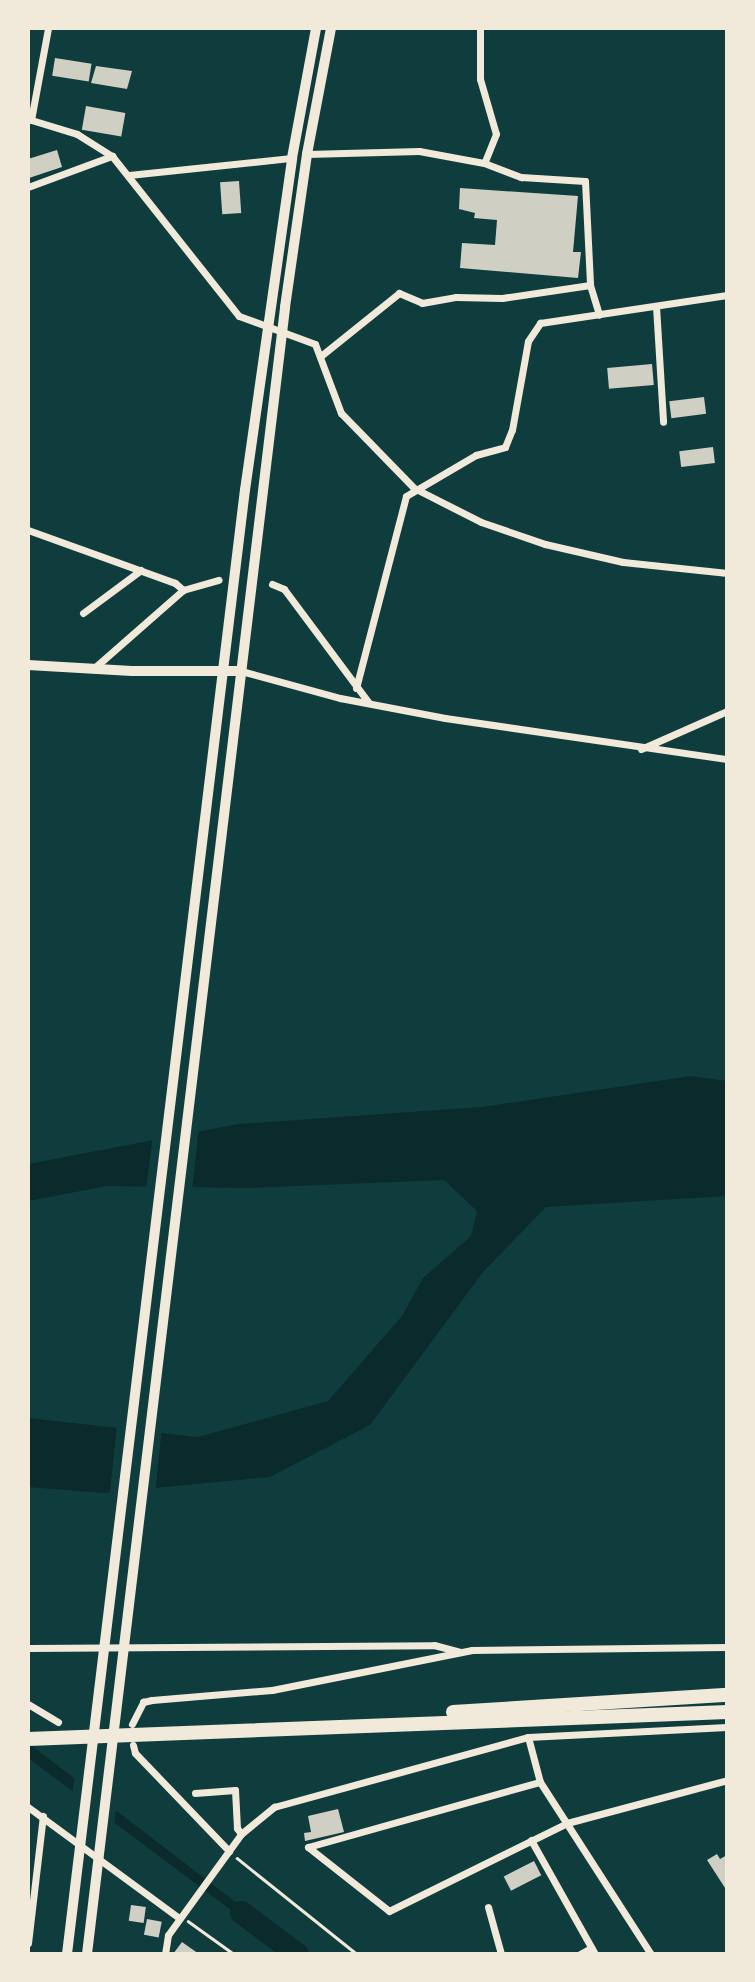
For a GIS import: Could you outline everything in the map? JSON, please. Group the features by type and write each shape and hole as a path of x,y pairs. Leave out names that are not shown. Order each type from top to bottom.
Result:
{"highway":[{"path":"246,1728 727,1695"},
{"path":"28,1739 246,1728 727,1712"}],"main road":[{"path":"67,1954 269,328 292,158 316,28"},
{"path":"87,1954 282,331 307,154 331,28"}],"street":[{"path":"48,28 30,119 77,134 112,156 239,316 315,344 322,355 341,413 414,488 481,522 545,544 623,562 727,573"},
{"path":"480,28 480,79 496,134 484,163"},
{"path":"307,154 418,151 484,163 521,177 585,181 590,285 599,314"},
{"path":"28,187 112,156"},
{"path":"129,175 292,158"},
{"path":"322,355 399,293 422,303 456,297 502,299 590,285"},
{"path":"356,688 406,496 414,488 476,455 505,447 512,430 528,341 540,323 727,295"},
{"path":"656,306 663,422"},
{"path":"28,530 141,570 183,590"},
{"path":"83,613 141,570"},
{"path":"92,670 183,590 219,580"},
{"path":"272,584 284,589 369,703"},
{"path":"28,665 92,670 241,671 369,703 640,749 727,760"},
{"path":"640,749 727,711"},
{"path":"28,1648 435,1645 461,1653"},
{"path":"132,1724 143,1702 152,1700 272,1690 503,1647 727,1647"},
{"path":"28,1704 58,1722"},
{"path":"164,1954 168,1935 241,1834 274,1807 528,1737 727,1727"},
{"path":"528,1737 540,1782 651,1954"},
{"path":"133,1745 135,1753 227,1854"},
{"path":"540,1782 309,1847 389,1911 567,1823 727,1780"},
{"path":"195,1793 235,1790 241,1834"},
{"path":"28,1807 182,1915"},
{"path":"28,1943 43,1816"},
{"path":"531,1840 593,1951 580,1954"},
{"path":"488,1907 501,1954"}],"path":[{"path":"227,1854 356,1954"},
{"path":"182,1915 234,1954"}],"water":[{"path":"691,1076 727,1081 727,1196 546,1207 483,1272 370,1425 270,1477 103,1493 28,1487 28,1418 198,1437 328,1401 402,1316 423,1278 471,1236 477,1211 444,1180 250,1188 107,1186 28,1201 28,1164 238,1124 482,1107"},
{"path":"28,1743 268,1927 263,1934 28,1758"}],"pier":[{"path":"199,1127 192,1190 146,1190 153,1135"},
{"path":"117,1425 162,1430 154,1500 110,1496"},
{"path":"75,1775 116,1808 114,1826 72,1795"}],"building":[{"path":"55,58 92,64 89,82 52,76"},
{"path":"96,66 132,71 127,89 91,83"},
{"path":"86,106 125,113 121,137 82,130"},
{"path":"57,150 62,167 29,178 28,159"},
{"path":"239,181 241,213 222,214 220,182"},
{"path":"460,188 578,196 573,252 581,252 578,278 460,268 462,243 495,245 497,220 474,218 475,213 459,209"},
{"path":"652,364 654,385 609,389 607,368"},
{"path":"704,397 706,414 671,418 669,401"},
{"path":"713,447 715,463 681,467 679,451"},
{"path":"338,1809 344,1832 305,1841 304,1833 311,1832 308,1816"},
{"path":"717,1854 720,1859 727,1855 727,1891 707,1860"},
{"path":"534,1861 541,1875 511,1891 504,1876"},
{"path":"131,1905 146,1907 144,1923 129,1921"},
{"path":"147,1919 162,1922 159,1938 144,1935"},
{"path":"182,1942 199,1954 173,1954"}],"waterway":[{"path":"241,1912 297,1954"}]}
